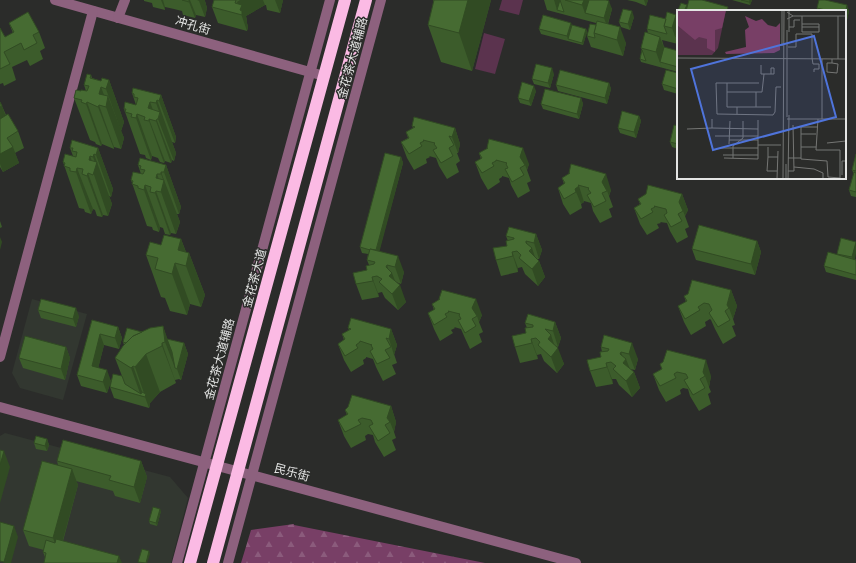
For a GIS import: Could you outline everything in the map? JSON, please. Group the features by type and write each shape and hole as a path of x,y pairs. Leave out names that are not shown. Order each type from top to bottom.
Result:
{"highway":[{"name":"金花茶大道","path":"190,563 345,0"},
{"path":"213,563 366,0"}],"street":[{"name":"冲孔街","path":"55,0 324,76"},
{"path":"118,18 126,0"},
{"name":"金花茶大道辅路","path":"177,563 330,0"},
{"name":"金花茶大道辅路","path":"228,563 381,0"},
{"path":"0,357 93,11"},
{"name":"民乐街","path":"0,407 576,563"}],"shaded area":[{"path":"502,0 523,0 519,15 499,10"},
{"path":"484,33 505,39 495,74 475,69"},
{"path":"32,299 87,314 63,400 20,388 12,373"},
{"path":"5,433 170,477 188,498 171,563 0,563 0,436"}],"green space":[{"path":"294,524 485,563 241,563 251,530"}],"building":[{"path":"214,0 236,0 235,3 242,5 240,10 242,11 242,15 212,7"},
{"path":"434,0 468,0 459,33 428,25"},
{"path":"560,0 564,12 557,10"},
{"path":"565,0 584,0 582,5"},
{"path":"589,0 609,1 604,18 585,13"},
{"path":"689,0 702,0 728,7 727,10 686,10"},
{"path":"819,0 847,5 846,10 826,10 817,8"},
{"path":"681,3 687,5 684,10 678,10"},
{"path":"623,9 632,11 628,24 619,22"},
{"path":"28,12 39,32 33,35 37,43 24,50 21,43 4,52 10,64 0,69 0,28 5,37 14,32 9,23"},
{"path":"667,12 676,15 672,28 664,26"},
{"path":"543,15 571,23 567,36 539,29"},
{"path":"650,15 666,19 664,26 667,34 647,29"},
{"path":"597,21 620,27 617,40 594,33"},
{"path":"590,24 596,25 594,33 595,38 587,36"},
{"path":"572,25 586,29 582,43 568,39"},
{"path":"645,32 660,37 656,52 641,48"},
{"path":"664,47 677,51 677,67 660,62"},
{"path":"642,50 646,61 640,59"},
{"path":"536,64 552,68 548,83 532,79"},
{"path":"560,70 609,83 605,98 556,85"},
{"path":"666,70 677,73 677,89 662,84"},
{"path":"87,74 91,75 90,78 101,81 102,78 109,80 106,89 101,87 99,94 108,96 106,107 99,105 98,107 87,102 86,104 81,102 82,100 74,98 76,90 87,91 89,86 84,85"},
{"path":"522,82 534,86 529,101 518,98"},
{"path":"133,88 161,95 159,101 157,100 156,103 150,102 148,108 160,112 156,121 149,119 149,121 144,120 145,117 137,114 136,118 131,117 132,114 125,112 125,102 136,105 138,98 134,97 134,94 132,93"},
{"path":"545,89 581,98 577,114 541,104"},
{"path":"622,111 639,116 634,132 618,128"},
{"path":"8,114 18,131 7,138 13,147 0,154 0,119"},
{"path":"414,117 455,128 452,137 449,136 454,145 449,148 453,156 441,163 433,150 437,148 434,144 435,143 423,140 424,141 420,143 422,146 409,154 401,142 409,138 406,132 415,127 412,126"},
{"path":"674,125 677,126 677,144 670,142"},
{"path":"489,139 523,148 520,157 525,165 520,168 524,175 512,182 505,169 508,168 507,163 496,160 492,163 494,166 482,173 475,162 482,158 479,153 488,148"},
{"path":"72,140 98,148 96,155 94,154 93,157 90,156 89,160 97,162 93,175 88,173 87,176 82,174 83,169 77,168 76,172 70,171 70,168 64,166 65,163 63,162 65,154 76,157 77,152 72,151 73,148 70,148"},
{"path":"385,153 401,157 376,250 370,250 360,247"},
{"path":"856,154 856,171 852,170"},
{"path":"140,158 166,165 164,172 157,174 156,178 164,180 161,192 150,192 151,187 145,185 144,190 132,184 133,181 131,180 133,172 143,174 145,170 140,169 141,166 138,165"},
{"path":"571,164 606,174 602,182 607,191 602,193 606,201 594,207 587,195 591,193 588,189 589,188 578,185 579,186 575,189 576,192 564,199 558,188 565,183 562,178 570,173"},
{"path":"854,172 856,173 856,192 849,190"},
{"path":"648,185 682,194 679,202 683,211 678,214 682,221 671,227 664,215 667,213 666,209 654,206 655,207 651,209 653,212 641,219 634,208 641,204 638,199 646,194"},
{"path":"699,225 757,241 751,264 692,249"},
{"path":"509,227 536,234 534,243 526,241 526,243 532,248 529,251 539,261 532,269 519,258 521,255 517,251 512,252 513,256 496,260 493,248 507,246 506,241 514,239 506,236"},
{"path":"164,235 181,239 178,250 189,253 186,266 175,263 172,274 155,269 158,258 146,255 150,242 161,245"},
{"path":"841,238 856,242 852,257 837,254"},
{"path":"370,249 398,256 395,267 387,265 386,267 392,273 389,276 400,285 392,294 379,282 382,279 377,276 372,277 373,281 356,284 353,273 367,270 366,266 374,264 375,262 367,260"},
{"path":"828,252 856,260 856,275 824,266"},
{"path":"692,280 731,290 727,305 729,308 725,311 730,320 718,327 709,313 712,310 709,304 704,303 698,307 700,310 685,319 678,306 687,301 684,296 688,294"},
{"path":"442,290 476,299 472,308 477,316 472,319 476,326 465,333 458,320 461,319 460,314 448,311 449,312 445,314 447,317 434,325 428,313 435,309 432,304 440,299"},
{"path":"41,299 76,308 73,319 38,310"},
{"path":"528,314 555,322 553,331 545,329 551,335 548,339 558,348 551,357 538,345 540,342 536,338 531,339 532,343 515,347 512,336 526,333 525,328 533,327 533,325 525,323"},
{"path":"351,318 391,329 389,339 386,338 391,347 385,350 390,358 377,364 370,351 373,349 372,345 360,341 356,345 358,348 345,356 338,344 345,339 342,334 351,329 348,328"},
{"path":"92,320 118,327 115,338 100,334 92,366 107,370 103,382 77,375"},
{"path":"163,326 165,342 162,343 162,346 146,354 135,367 133,366 131,368 115,358 123,346 133,336 150,328"},
{"path":"127,328 142,332 133,336 126,343 123,342"},
{"path":"604,335 632,343 629,354 621,352 620,354 626,359 623,363 634,372 626,381 613,369 616,366 611,362 606,363 607,367 590,371 587,360 601,357 600,352 608,351 609,349 601,347"},
{"path":"25,336 66,347 61,369 19,358"},
{"path":"167,339 184,343 177,369 175,368 172,352"},
{"path":"667,350 706,360 703,372 705,376 700,379 705,388 693,395 684,380 688,378 686,374 677,372 674,374 676,378 660,386 653,374 662,369 660,364 663,362"},
{"path":"113,374 122,376 125,384 141,394 142,392 146,394 145,397 110,387"},
{"path":"352,395 391,406 387,418 390,422 385,425 390,433 378,441 369,426 373,424 371,420 362,418 358,420 361,424 345,432 338,420 348,414 345,410 348,407"},
{"path":"36,436 47,439 45,446 34,443"},
{"path":"63,440 141,461 134,487 109,480 111,476 57,461"},
{"path":"0,450 4,451 0,465"},
{"path":"42,461 72,469 53,538 23,530"},
{"path":"153,507 160,509 156,523 149,521"},
{"path":"0,522 14,526 4,562 0,561"},
{"path":"56,539 119,556 117,563 44,563 46,553 43,552 46,540 55,543"},
{"path":"142,549 149,551 146,563 138,562"}]}
